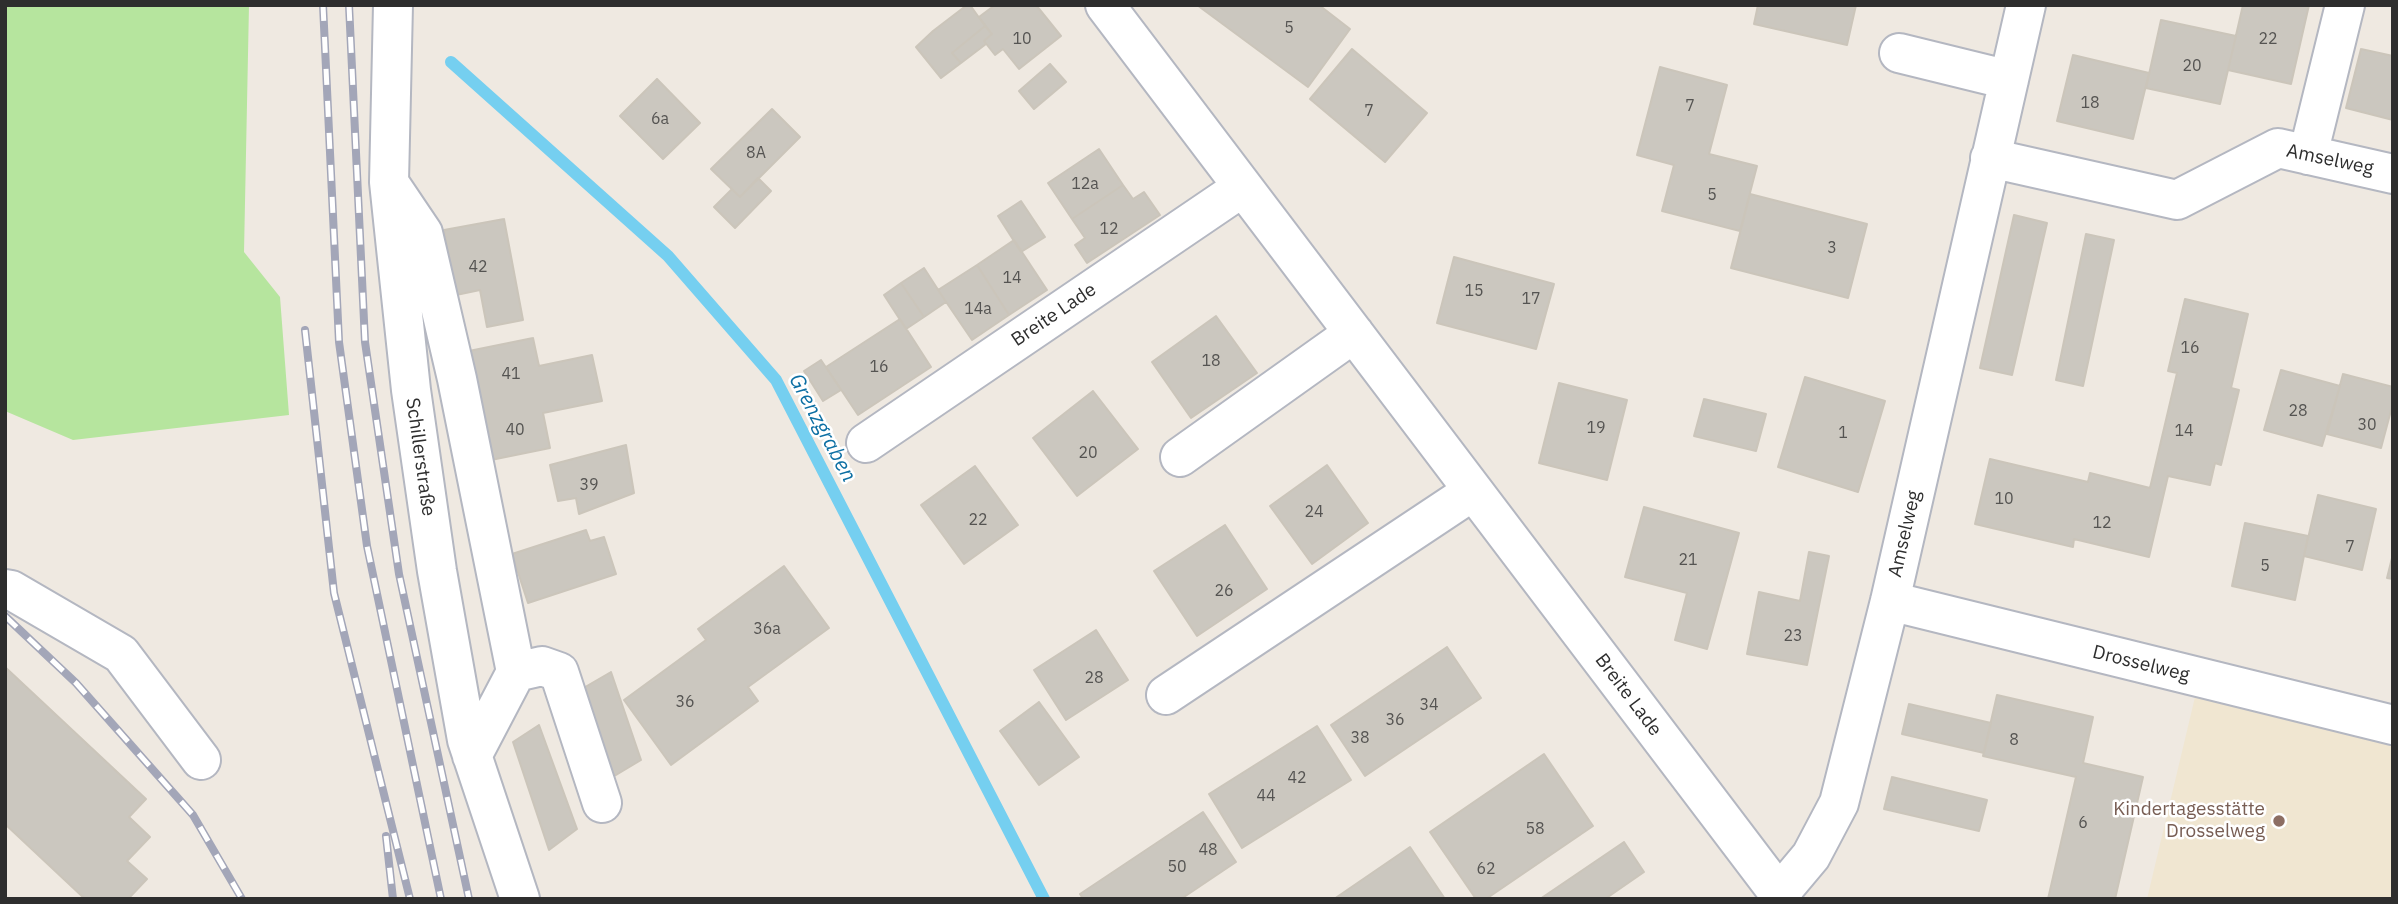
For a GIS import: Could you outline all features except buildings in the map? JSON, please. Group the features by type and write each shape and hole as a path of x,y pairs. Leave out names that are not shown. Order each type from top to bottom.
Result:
{"street":[{"name":"Schillerstraße","path":"393,5 389,182 411,390 437,571 472,756 520,899"},
{"name":"Breite Lade","path":"1105,5 1782,896"},
{"name":"Amselweg","path":"1782,896 1811,856 1839,803 1890,601 2026,5"},
{"path":"2308,155 2345,5"},
{"path":"1899,53 2009,80"},
{"name":"Amselweg","path":"1990,158 2177,200 2278,148 2393,174"},
{"path":"389,182 423,233 457,379 516,672 472,756"},
{"name":"Breite Lade","path":"866,443 1243,187"},
{"path":"1180,457 1354,333"},
{"path":"1166,695 1473,491"},
{"path":"5,589 121,654 201,760"},
{"name":"Drosselweg","path":"1890,601 2393,725"},
{"path":"516,672 542,666 559,671 602,803"}],"shaded area":[{"name":"Kindertagesstätte Drosselweg","path":"2195,697 2393,743 2393,899 2147,899"}],"green space":[{"path":"5,5 249,5 244,252 280,297 289,415 73,440 5,411"}],"waterway":[{"name":"Grenzgraben","path":"451,62 668,256 776,380 1044,899"}],"railway":[{"path":"323,5 339,342 367,546 441,899"},
{"path":"349,5 365,342 399,574 469,899"},
{"path":"305,330 334,593 410,899"},
{"path":"5,616 76,683 193,815 242,899"},
{"path":"386,836 393,899"}],"place":[{"name":"Kindertagesstätte Drosselweg","path":"2279,821"}]}
